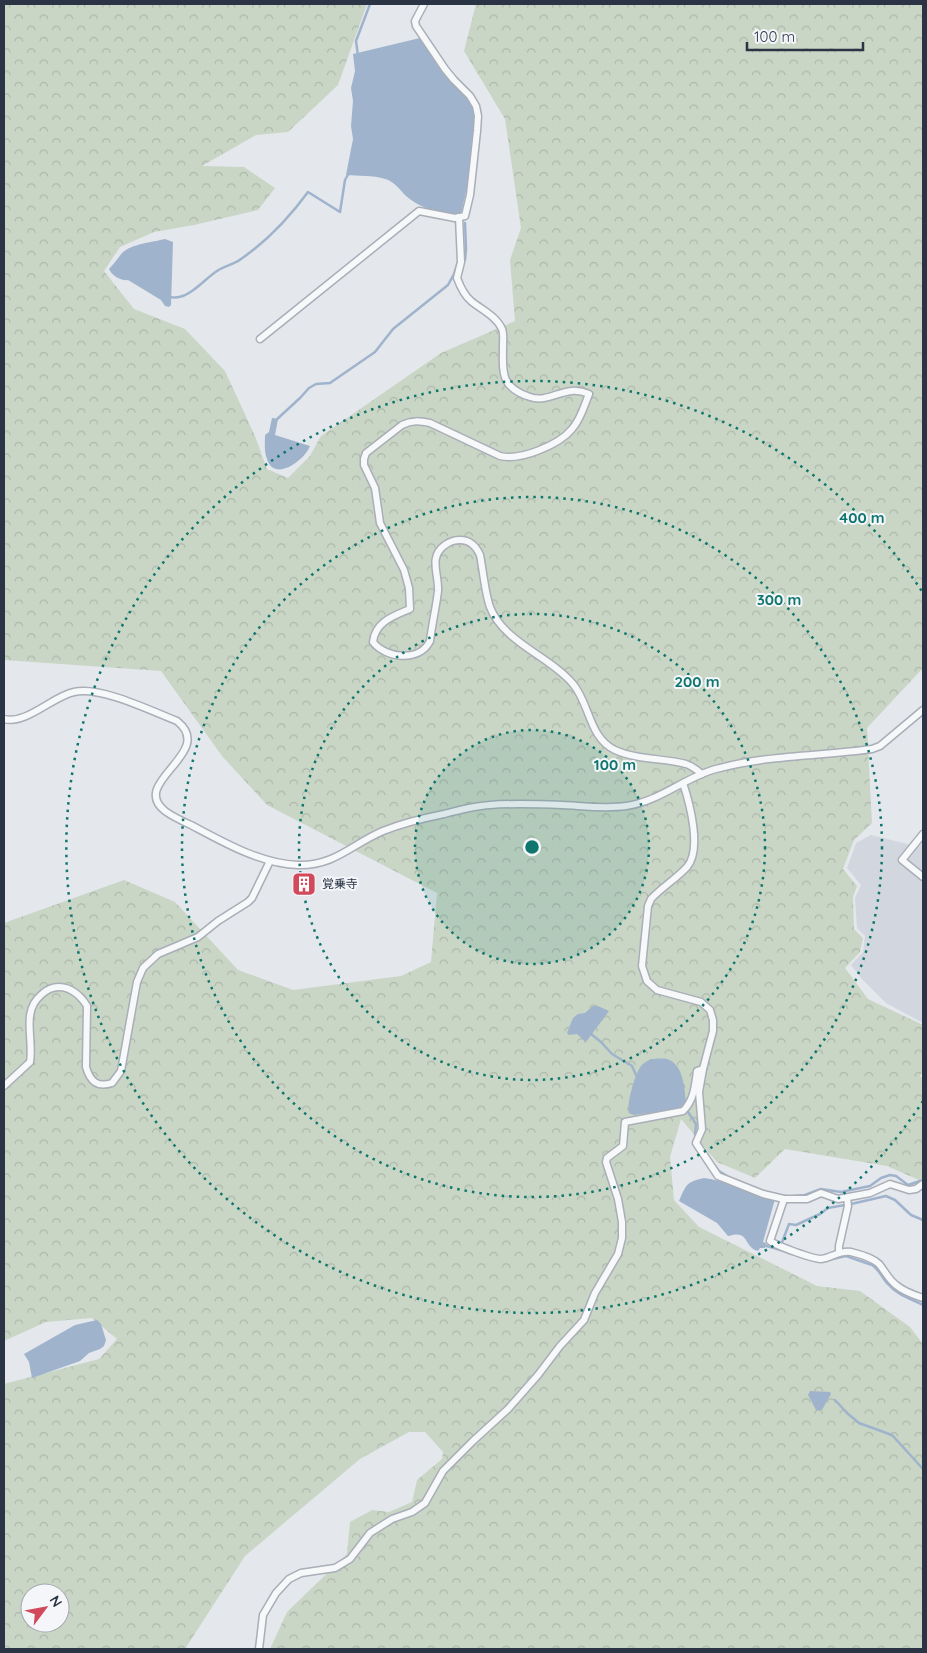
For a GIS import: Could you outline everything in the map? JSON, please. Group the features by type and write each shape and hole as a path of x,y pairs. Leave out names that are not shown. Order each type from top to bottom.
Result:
{"street":[{"path":"260,339 420,211 459,217 466,216 478,116 474,101 449,74 416,26 415,21 424,4"},
{"path":"459,217 462,262 457,278 470,300 498,321 503,332 504,377 508,384 518,392 543,399 564,391 581,390 589,394 580,418 571,430 549,446 516,457 500,456 430,423 420,421 409,421 402,425 366,454 364,465 375,488 380,523 404,570 409,588 410,609 379,625 374,633 373,642 386,653 404,655 420,652 426,648 430,641 438,589 435,562 437,554 453,541 468,541 476,548 480,555 490,608 511,634 573,683 602,741 614,750 688,765 702,774"},
{"path":"4,719 10,720 24,716 66,694 76,691 108,695 176,721 187,735 187,743 180,759 159,783 156,797 159,804 169,814 202,831 270,861 297,865 334,859 381,832 402,824 488,805 626,806 646,801 716,769 761,760 872,749 880,746 923,710"},
{"path":"683,783 687,796 694,849 688,865 651,899 648,906 642,966 647,981 657,990 701,1002 710,1010 713,1020 713,1031 702,1069 699,1092 702,1129 696,1144 718,1176 763,1194 784,1199 808,1198 821,1193 838,1199 848,1198 890,1184 909,1190 916,1189 923,1184"},
{"path":"923,834 902,860 923,877"},
{"path":"4,1086 30,1062 31,1006 44,992 52,988 61,987 77,994 87,1006 86,1067 89,1076 100,1085 112,1083 121,1070 137,982 143,968 158,954 198,937 218,921 248,902 252,898 270,861"},
{"path":"259,1649 263,1615 269,1602 282,1586 289,1579 301,1573 336,1568 350,1559 370,1533 392,1519 412,1512 425,1503 443,1471 508,1409 584,1320 595,1293 618,1254 622,1238 622,1222 618,1199 606,1162 607,1158 623,1146 625,1122 683,1112 694,1095 698,1071 702,1069"},
{"path":"839,1252 838,1246 848,1206 848,1198"},
{"path":"784,1199 770,1241 776,1245 815,1258 826,1258 839,1252 850,1252 879,1264 896,1286 923,1298"}],"shaded area":[{"path":"871,835 919,847 923,842 923,1023 886,1003 851,965 863,952 865,936 857,928 855,898 861,885 847,868 856,843"}],"green space":[{"path":"4,4 367,4 338,85 288,132 256,135 202,166 244,167 275,188 258,210 154,232 120,247 104,271 134,309 185,329 225,371 255,436 267,469 288,478 310,456 321,436 441,353 515,321 510,260 521,228 505,119 464,51 476,4 923,4 923,668 867,728 872,823 854,840 843,869 857,886 853,897 854,929 863,938 860,952 845,968 868,999 923,1025 923,1071 920,1076 923,1079 923,1178 919,1180 887,1166 785,1149 755,1178 717,1162 681,1119 670,1157 674,1200 699,1227 817,1286 860,1291 910,1327 923,1344 923,1649 270,1649 287,1612 347,1554 350,1522 372,1510 389,1512 412,1502 417,1480 442,1459 443,1452 425,1432 409,1432 360,1459 245,1556 185,1649 4,1649 4,1384 99,1359 117,1339 92,1318 46,1322 4,1341 4,923 124,880 175,902 238,970 293,990 401,976 431,962 437,893 267,805 222,756 161,671 4,660"}],"water":[{"path":"420,38 447,77 470,100 475,114 473,158 461,214 440,213 425,208 411,200 388,180 376,177 346,175 353,139 351,88 355,71 353,54"},
{"path":"165,239 173,242 171,305 169,307 128,280 117,278 109,269 126,250 136,245"},
{"path":"272,418 278,419 275,435 310,446 296,463 282,469 276,469 271,466 265,453 265,435 269,432"},
{"path":"593,1006 609,1011 586,1042 577,1034 569,1035 567,1033 573,1018 578,1014 585,1013"},
{"path":"651,1059 667,1059 677,1066 685,1093 686,1105 682,1109 633,1115 629,1113 630,1097 636,1076 642,1065"},
{"path":"704,1178 775,1199 763,1242 766,1243 765,1248 760,1248 758,1251 753,1249 740,1235 728,1236 717,1223 679,1201 687,1185"},
{"path":"97,1320 101,1324 106,1340 104,1346 89,1353 80,1361 32,1378 29,1362 24,1354 75,1325"},
{"path":"810,1391 830,1392 831,1394 822,1410 816,1410 808,1395"}],"waterway":[{"path":"358,56 356,41 370,4"},
{"path":"168,297 184,296 217,271 238,261 251,252 277,228 308,192 340,212 345,180 349,173"},
{"path":"465,223 465,260"},
{"path":"275,421 309,388 316,384 330,383 375,352 393,329 448,285 458,262"},
{"path":"591,1034 612,1054 632,1066 639,1078"},
{"path":"686,1109 696,1124 695,1134 697,1137"},
{"path":"714,1165 727,1176"},
{"path":"794,1196 805,1195 821,1189 841,1192 870,1186 881,1178 890,1175 896,1176 908,1185 923,1180"},
{"path":"851,1204 886,1196 895,1200 911,1215 923,1220"},
{"path":"781,1245 789,1224 796,1225 820,1214 828,1208 845,1205"},
{"path":"763,1245 788,1252"},
{"path":"832,1259 846,1256 872,1265 896,1291 923,1305"},
{"path":"835,1400 859,1423 892,1435 923,1469"}],"place":[{"name":"覚乗寺","path":"304,884"}]}
